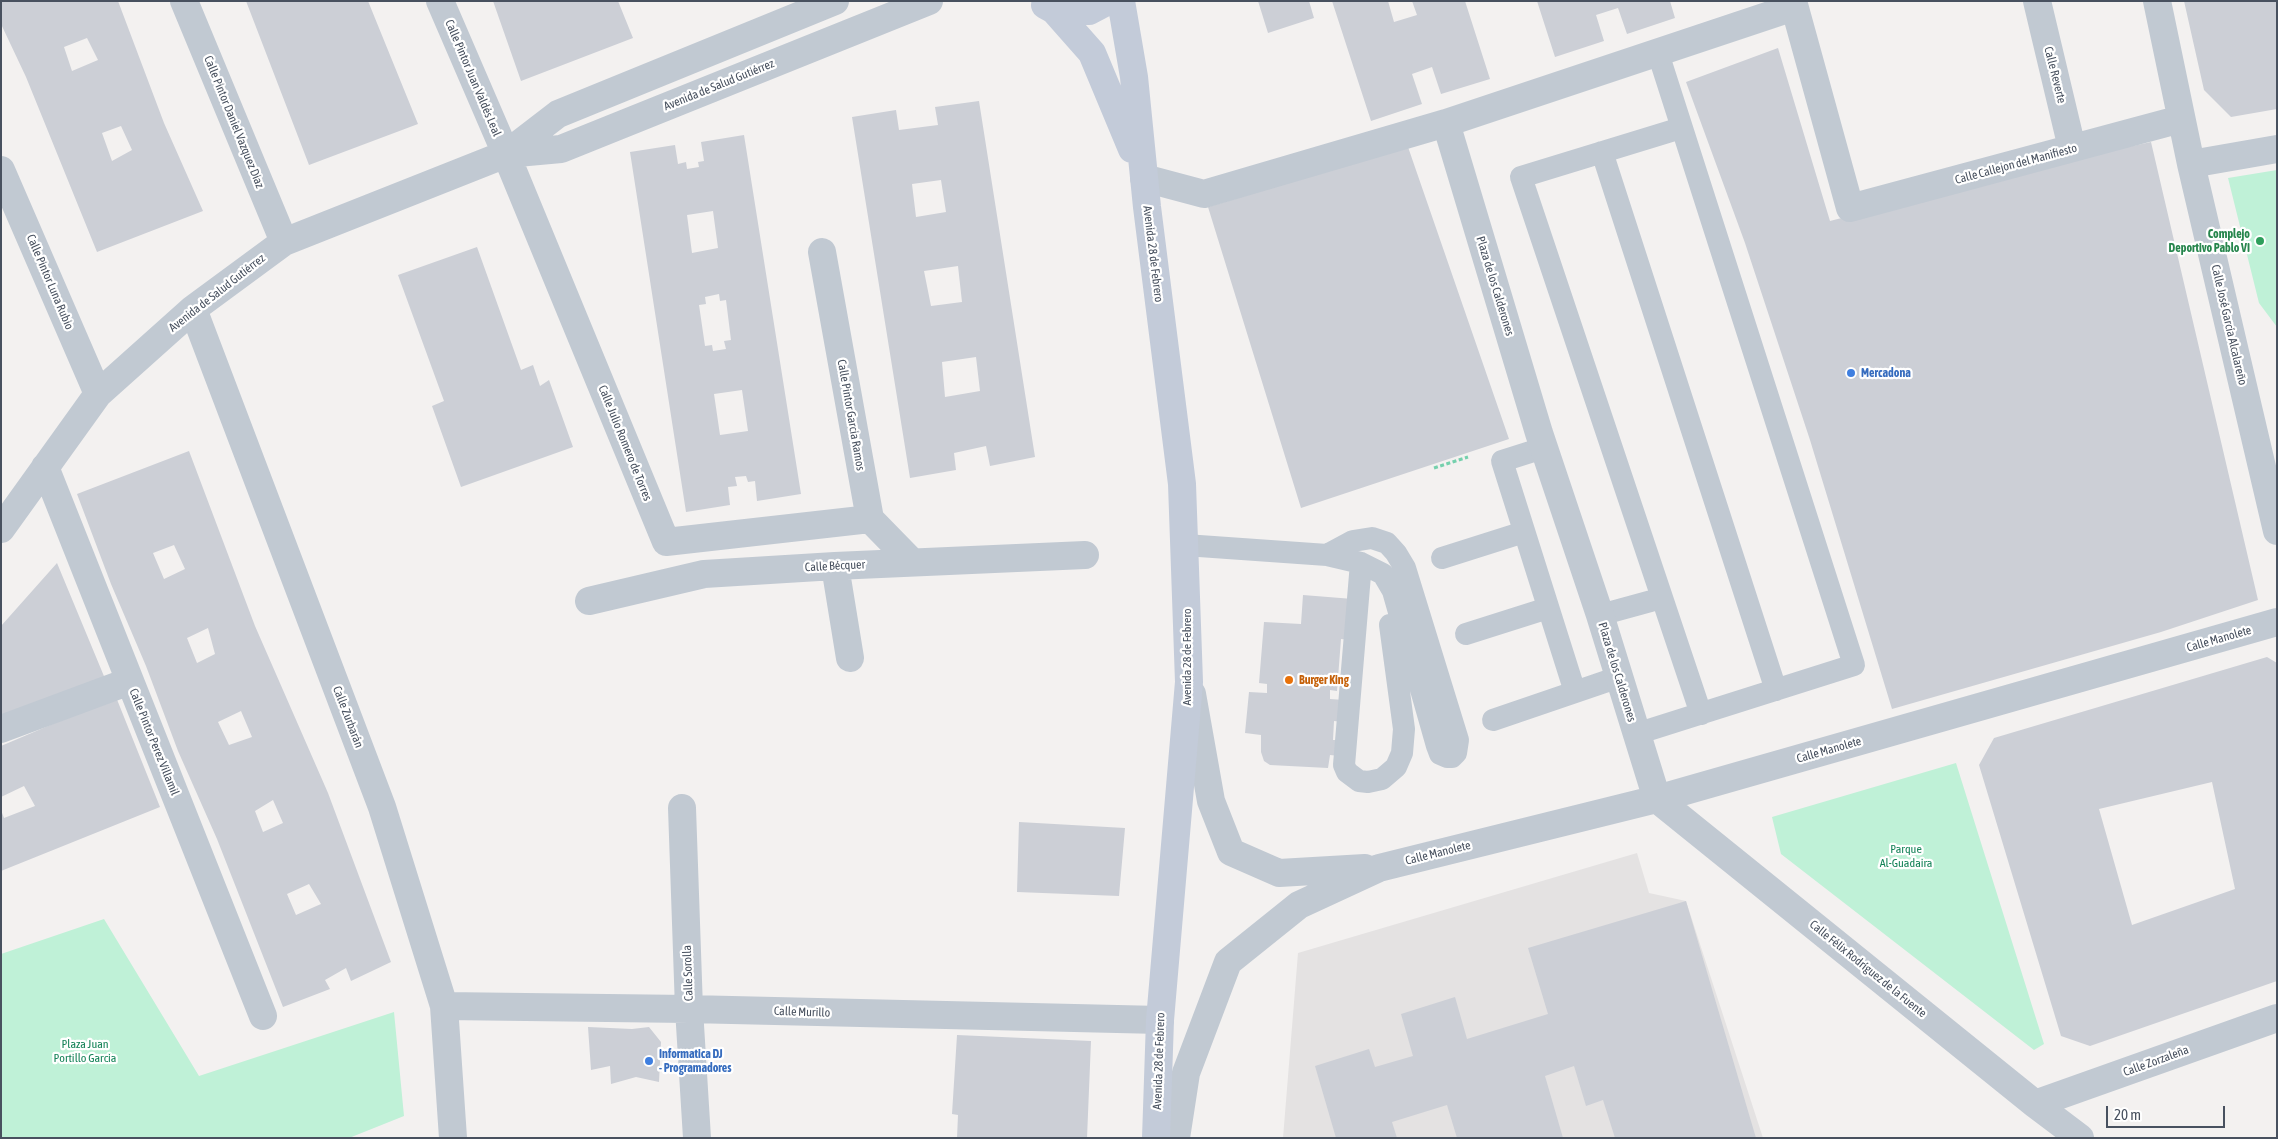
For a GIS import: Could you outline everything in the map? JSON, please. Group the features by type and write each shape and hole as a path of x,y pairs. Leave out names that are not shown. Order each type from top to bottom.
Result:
{"main road":[{"path":"1047,6 1089,11 1108,1"},
{"name":"Avenida 28 de Febrero","path":"1121,1 1134,77 1144,178 1182,484 1185,545 1189,682 1160,1020 1156,1138"},
{"name":"Avenida 28 de Febrero","path":"1047,6 1092,52 1144,178"}],"street":[{"name":"Calle Pintor Daniel Vazquez Diaz","path":"184,1 284,242"},
{"name":"Calle Pintor Juan Valdés Leal","path":"440,1 506,154"},
{"name":"Avenida de Salud Gutiérrez","path":"1,529 98,394 194,309 284,242 506,154 558,114 835,1"},
{"name":"Avenida de Salud Gutiérrez","path":"506,154 561,149 929,1"},
{"name":"Calle Reverte","path":"2037,1 2072,148"},
{"name":"Calle José García Alcalareño","path":"2157,1 2191,164 2277,531"},
{"path":"1144,178 1204,194 1446,123 1658,53 1794,4"},
{"name":"Calle Callejon del Manifiesto","path":"1794,4 1850,208 2181,119"},
{"name":"Plaza de los Calderones","path":"1446,123 1543,448 1600,615 1657,799"},
{"path":"2191,164 2277,149"},
{"name":"Calle Julio Romero de Torres","path":"506,154 666,542 870,520"},
{"name":"Calle Pintor Luna Rubio","path":"1,170 98,394"},
{"name":"Calle Pintor Garcia Ramos","path":"822,252 870,520"},
{"name":"Calle Zurbarán","path":"194,309 382,807 444,1006 453,1138"},
{"name":"Calle Pintor Perez Villamil","path":"46,467 263,1016"},
{"path":"870,520 912,562"},
{"name":"Calle Bécquer","path":"589,601 704,574 912,562 1085,555"},
{"path":"835,566 850,658"},
{"name":"Calle Manolete","path":"1379,868 1657,799 2277,622"},
{"path":"1,729 130,681"},
{"path":"1189,682 1212,801 1231,852 1279,873 1379,868"},
{"name":"Calle Félix Rodríguez de la Fuente","path":"1657,799 2035,1104 2080,1138"},
{"name":"Calle Sorolla","path":"682,808 689,1009 697,1138"},
{"path":"1176,1138 1186,1073 1228,962 1299,905 1379,868"},
{"name":"Calle Murillo","path":"444,1006 689,1009 1160,1020"},
{"name":"Calle Zorzaleña","path":"2035,1104 2277,1018"},
{"path":"2035,1104 2064,1138"}],"lane":[{"path":"1636,734 1854,665 1658,53"},
{"path":"1681,128 1521,177 1701,714"},
{"path":"1602,152 1776,690"},
{"path":"1543,448 1502,461 1575,692"},
{"path":"1442,558 1524,532"},
{"path":"1185,545 1327,555 1361,562 1383,574 1393,591 1440,754 1452,757 1456,753 1458,740 1405,568 1396,553 1387,543 1372,538 1352,541 1327,555"},
{"path":"1361,562 1344,765 1352,776 1359,781 1368,782 1382,779 1396,767 1402,753 1404,729 1383,574"},
{"path":"1600,615 1662,598"},
{"path":"1466,634 1548,608"},
{"path":"1493,720 1619,677"}],"path":[{"path":"1434,468 1468,457"}],"shaded area":[{"path":"1637,853 1649,893 1686,901 1763,1138 1283,1138 1298,953"}],"green space":[{"name":"Complejo Deportivo Pablo VI","path":"2277,170 2277,327 2259,303 2228,178"},
{"name":"Parque Al-Guadaira","path":"1956,763 2044,1044 2034,1050 1781,854 1772,817"},
{"name":"Plaza Juan Portillo Garcia","path":"104,919 199,1076 394,1012 404,1116 349,1138 1,1138 1,954"}],"building":[{"path":"1,1 118,1 164,123 203,211 97,252 26,77 1,24","holes":["87,38 98,60 72,71 64,47","121,126 132,150 112,161 102,133"]},
{"path":"246,1 368,1 418,124 309,165"},
{"path":"493,1 618,1 633,38 521,81"},
{"path":"1258,1 1309,1 1314,18 1268,33"},
{"path":"1332,1 1388,1 1394,22 1417,15 1412,1 1465,1 1490,79 1441,94 1432,67 1412,74 1422,104 1371,121"},
{"path":"1537,1 1670,1 1675,18 1627,34 1618,8 1596,15 1604,41 1555,57"},
{"path":"2184,1 2277,1 2277,109 2231,117 2204,90"},
{"path":"1778,48 1830,221 2053,163 2151,142 2258,600 2161,632 1892,709 1810,440 1745,243 1686,82"},
{"path":"979,101 1035,457 990,466 986,446 954,453 956,470 910,478 852,117 896,110 899,130 938,125 935,107","holes":["941,180 946,212 916,217 912,184","958,266 962,302 931,306 924,271","976,357 980,391 945,397 942,362"]},
{"path":"744,135 801,494 757,501 755,481 748,482 746,476 735,477 737,486 728,487 730,505 686,512 630,152 675,145 678,164 686,162 687,169 699,167 698,162 704,161 701,142","holes":["713,211 718,248 692,253 687,215","719,294 720,301 726,300 731,340 724,341 726,349 713,351 712,345 705,346 699,305 706,304 705,297","742,390 748,431 720,435 714,394"]},
{"path":"1408,147 1509,439 1301,508 1208,207"},
{"path":"477,247 521,370 533,365 540,386 549,380 573,447 461,487 432,406 444,401 398,275"},
{"path":"189,451 255,626 328,793 391,962 351,981 346,968 325,980 330,989 283,1007 217,839 178,751 77,494","holes":["174,545 185,569 164,579 153,553","208,628 215,654 197,663 187,638","241,711 252,737 229,745 218,722","273,800 283,823 263,832 255,811","309,884 321,904 296,915 287,894"]},
{"path":"57,563 106,681 1,719 1,626"},
{"path":"1303,595 1353,599 1350,640 1341,639 1337,691 1330,690 1330,699 1344,700 1343,722 1334,721 1333,740 1340,740 1339,756 1330,755 1328,768 1270,765 1264,761 1261,752 1261,735 1245,733 1249,692 1267,693 1267,684 1259,683 1264,622 1301,624"},
{"path":"2267,657 2277,663 2277,981 2090,1046 2061,1036 1979,765 1994,738","holes":["2212,782 2235,889 2132,925 2099,809"]},
{"path":"116,697 160,807 1,871 1,810 4,818 35,806 24,786 1,797 1,746"},
{"path":"1019,822 1125,828 1119,896 1017,892"},
{"path":"1686,901 1756,1138 1615,1138 1603,1100 1586,1106 1574,1066 1545,1076 1563,1138 1457,1138 1447,1105 1392,1122 1397,1138 1336,1138 1315,1066 1369,1049 1375,1067 1413,1056 1401,1014 1455,997 1467,1039 1548,1014 1528,948"},
{"path":"588,1027 632,1029 649,1027 661,1042 659,1082 636,1077 611,1084 610,1066 591,1070"},
{"path":"957,1035 1091,1041 1087,1138 957,1138 958,1115 952,1114"}],"place":[{"name":"Complejo Deportivo Pablo VI","path":"2260,241"},
{"name":"Mercadona","path":"1851,373"},
{"name":"Burger King","path":"1289,680"},
{"name":"Informatica DJ - Programadores","path":"649,1061"}]}
